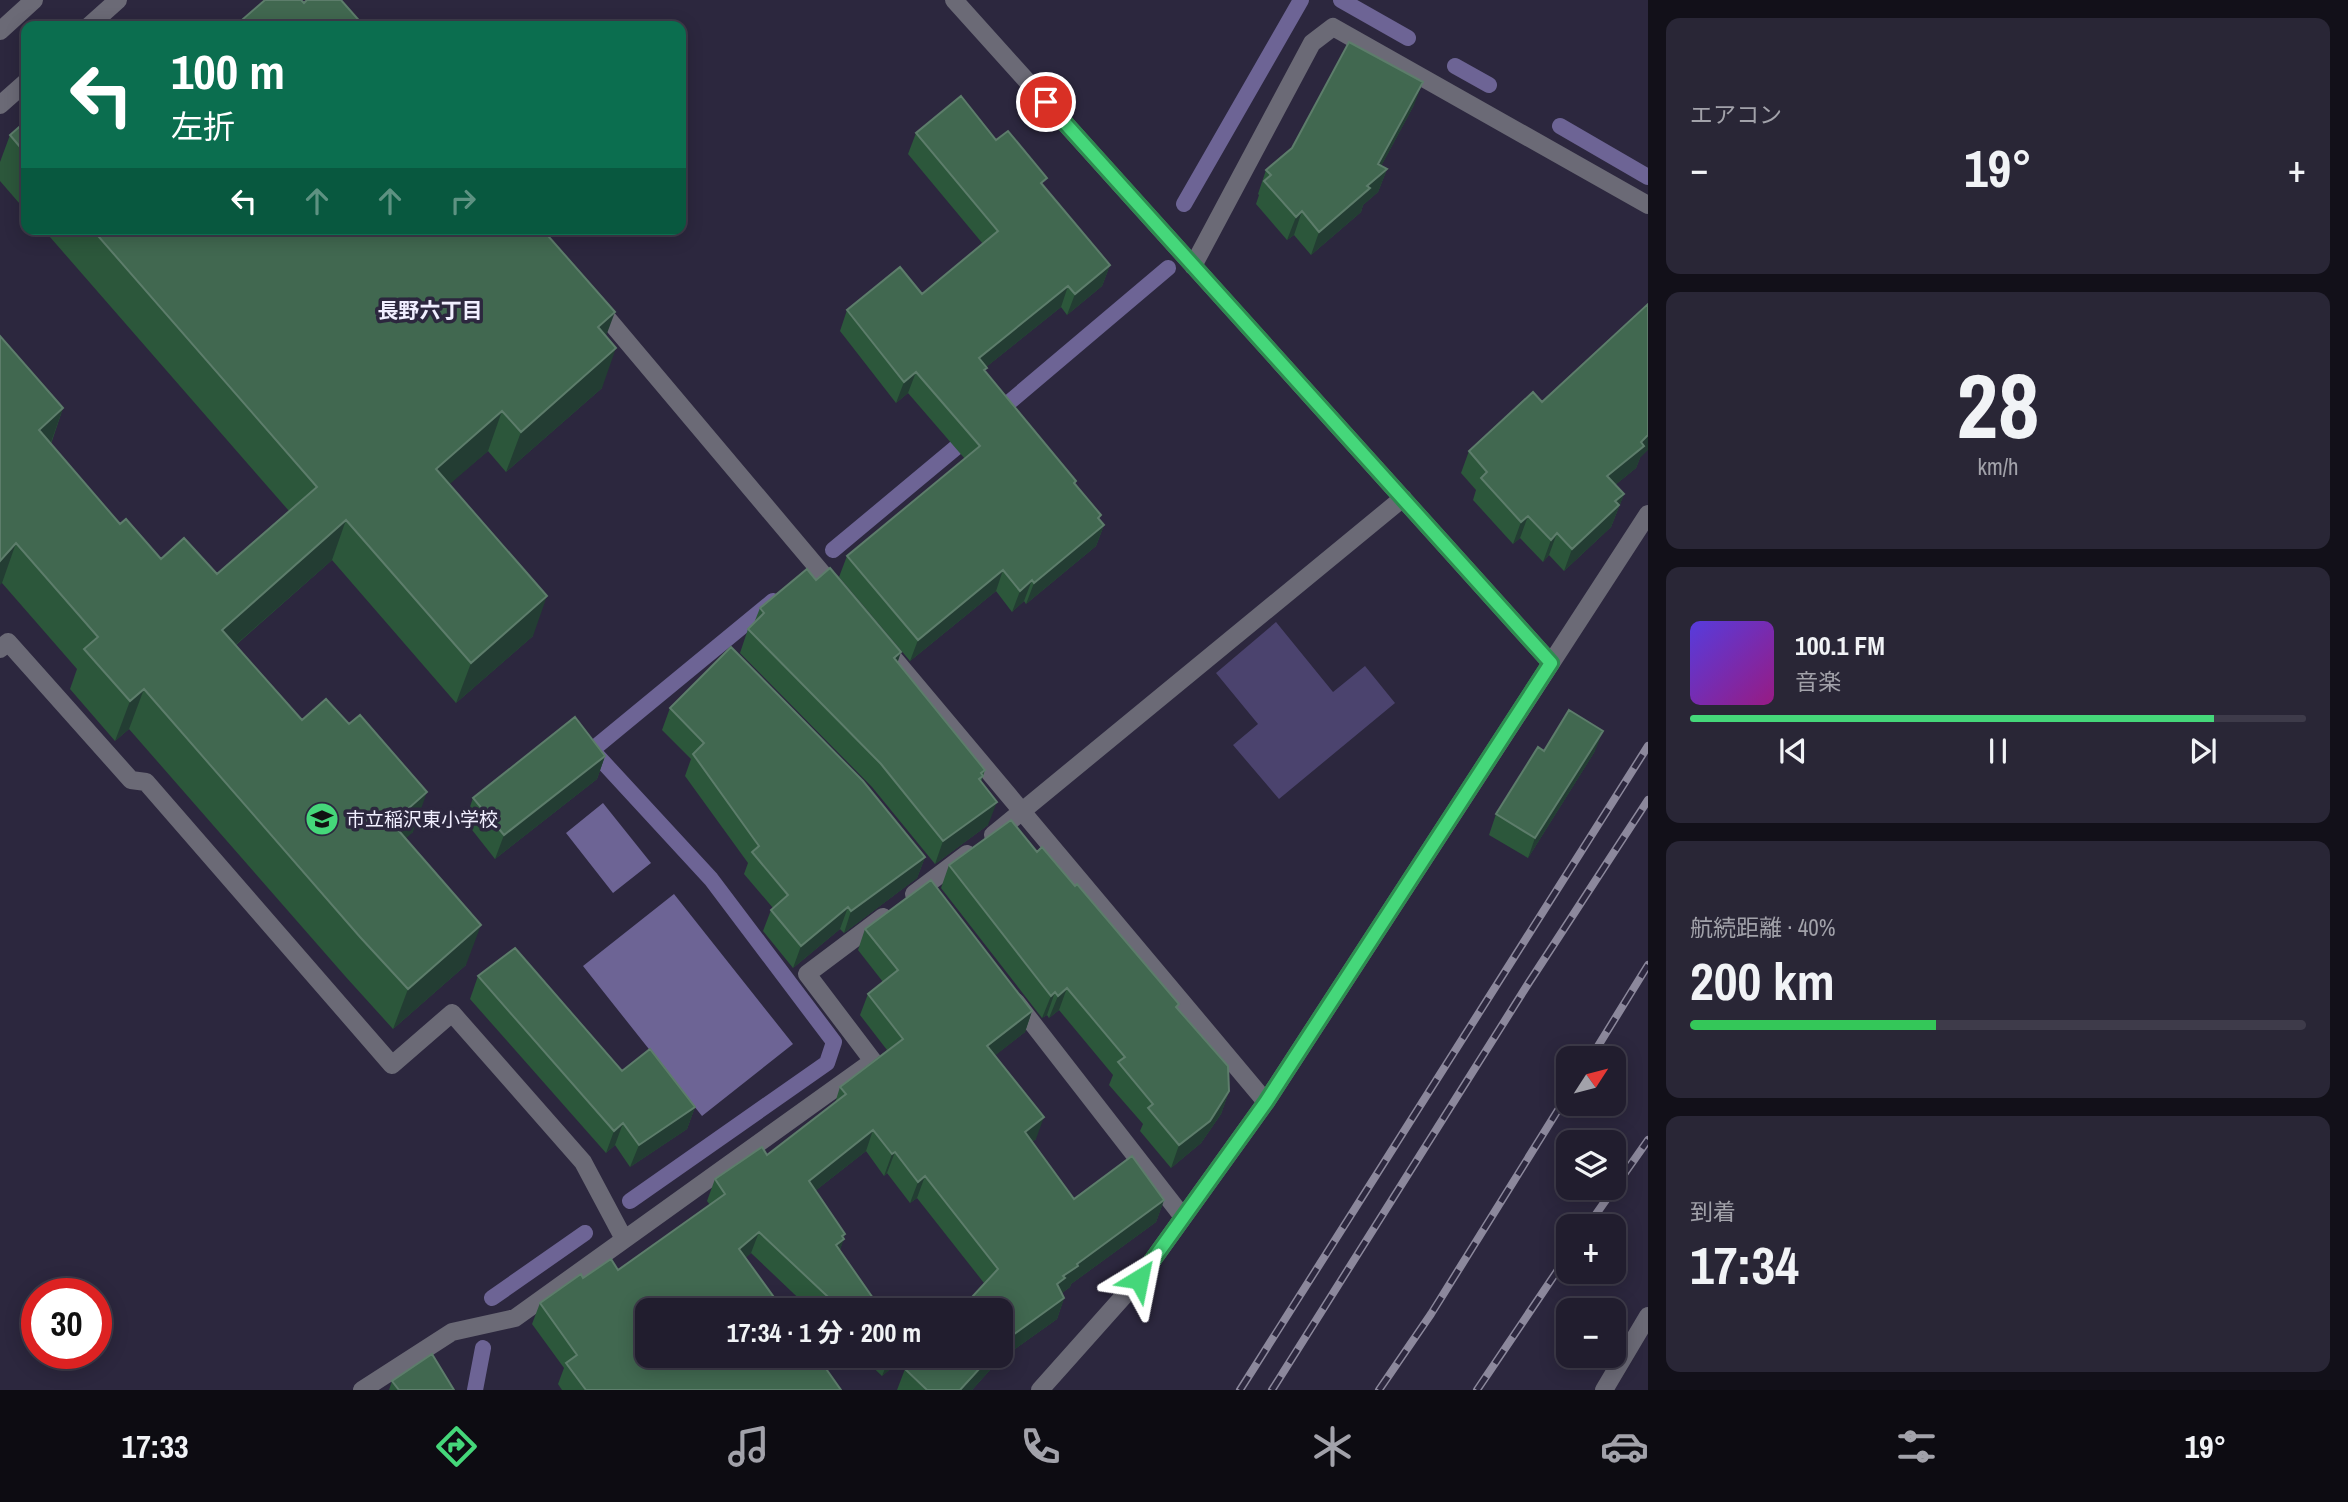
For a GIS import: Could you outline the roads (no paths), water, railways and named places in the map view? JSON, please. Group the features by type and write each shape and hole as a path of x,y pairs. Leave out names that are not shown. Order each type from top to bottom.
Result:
{"street":[{"path":"0,31 34,0"},
{"path":"95,21 118,0"},
{"path":"954,0 1551,663"},
{"path":"1193,265 1312,43 1333,27 1648,205"},
{"path":"0,105 21,86"},
{"path":"584,292 847,603"},
{"path":"362,1390 452,1332 514,1318 873,1062 807,974 1023,813 1403,498"},
{"path":"1040,1390 1139,1279 1266,1102 1648,514"},
{"path":"0,649 8,642 131,780 146,782 392,1065 452,1013 583,1162 624,1239"},
{"path":"882,645 1266,1102"},
{"path":"1003,985 1183,1217"},
{"path":"1604,1390 1648,1316"}],"waterway":[{"path":"1184,204 1301,0"},
{"path":"1341,0 1408,38"},
{"path":"1455,66 1489,85"},
{"path":"1560,126 1648,177"},
{"path":"993,416 1168,268"},
{"path":"833,550 971,435"},
{"path":"630,1201 827,1063 834,1042 711,879 592,750 773,601"},
{"path":"492,1298 585,1233"},
{"path":"475,1390 483,1348"}],"railway":[{"path":"1240,1390 1648,746"},
{"path":"1272,1390 1528,984 1648,800"},
{"path":"1598,1046 1648,965"},
{"path":"1379,1390 1431,1314 1556,1113"},
{"path":"1596,1214 1648,1140"},
{"path":"1477,1390 1556,1273"}],"place":[{"name":"市立稲沢東小学校","path":"322,819"}],"district":[{"name":"長野六丁目","path":"430,310"}]}
